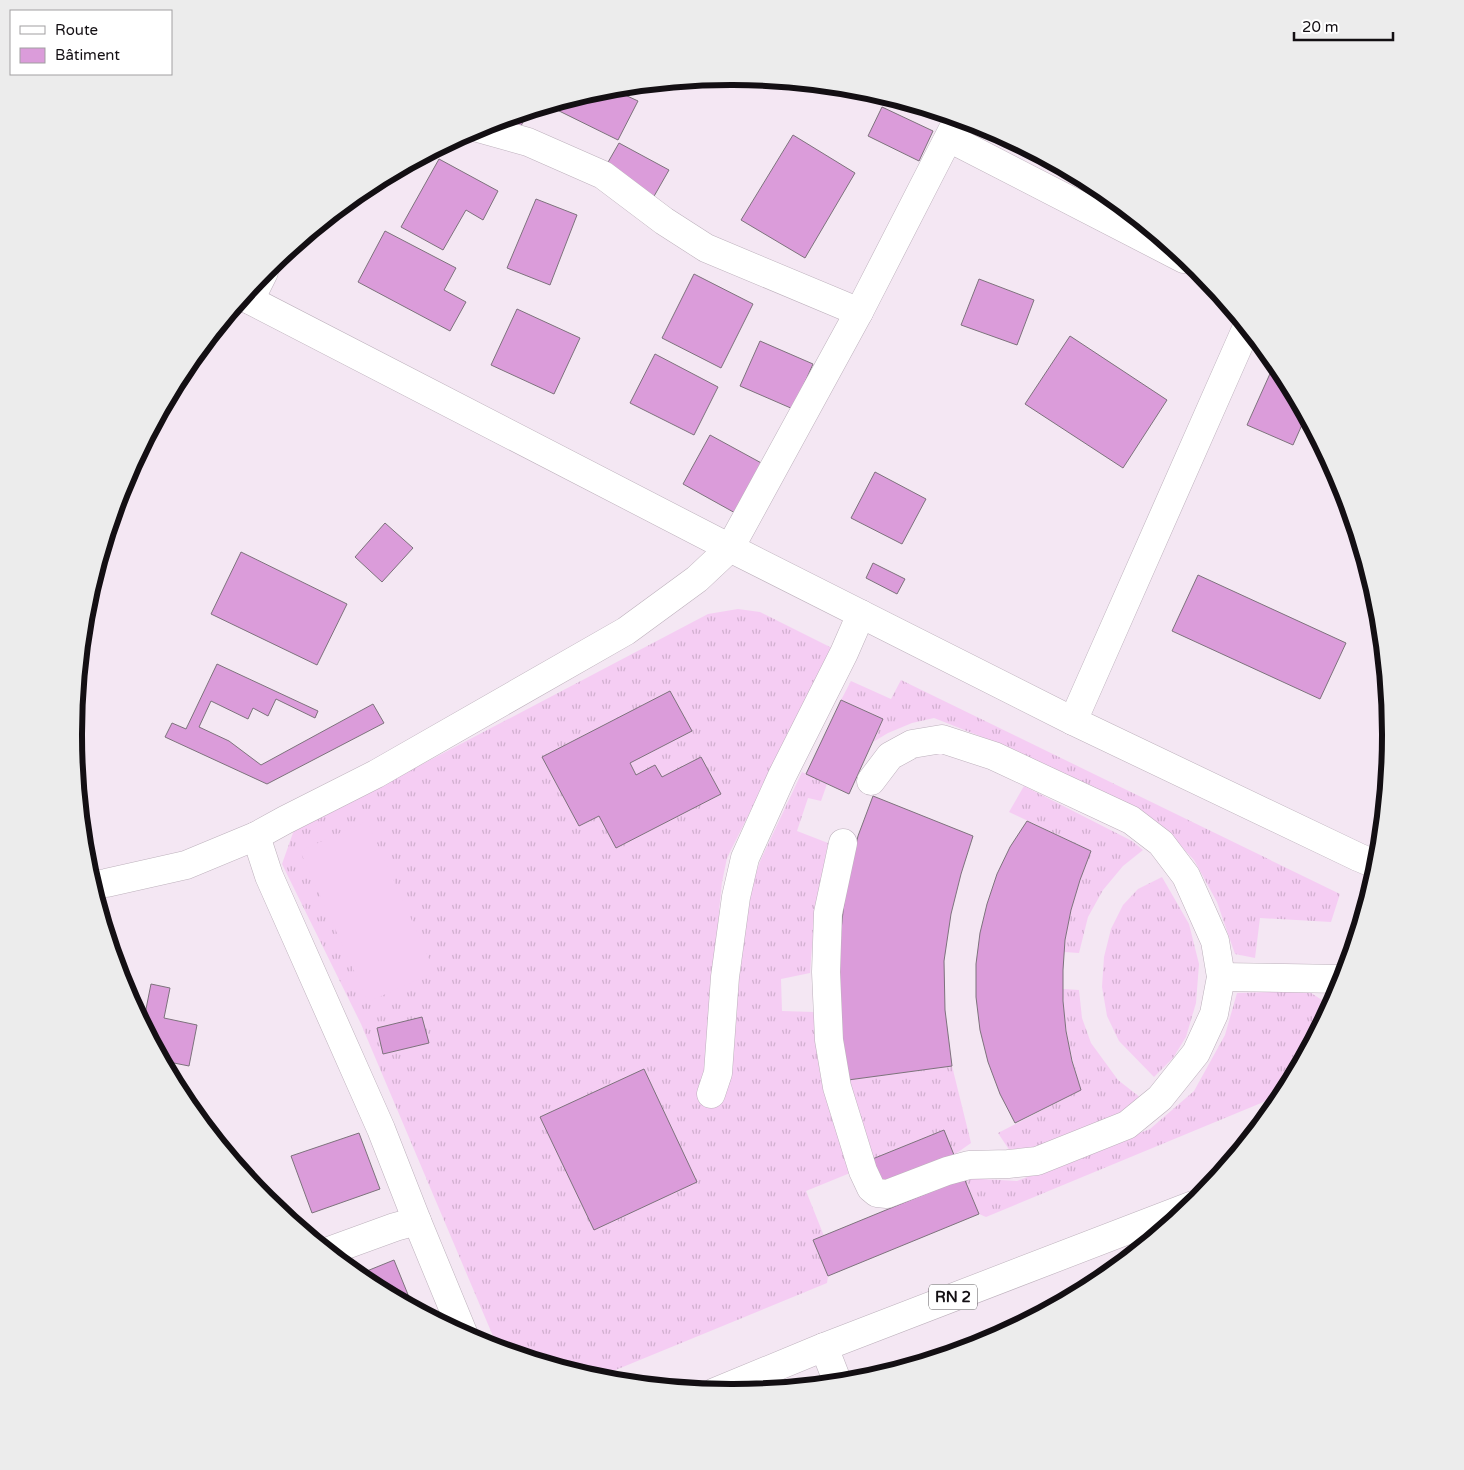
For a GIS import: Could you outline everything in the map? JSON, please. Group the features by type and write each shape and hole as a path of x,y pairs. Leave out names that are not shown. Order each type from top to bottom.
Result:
{"main road":[{"path":"100,884 186,865 256,836 376,774 626,631 697,579 730,548 859,312 953,128 1154,242"},
{"path":"492,132 528,142 603,175 664,222 706,248 859,312"},
{"path":"251,300 730,548 1073,721 1368,864"},
{"path":"1073,721 1243,335"},
{"path":"711,1094 718,1073 724,977 736,897 745,858 782,776 844,653 861,614"},
{"path":"843,843 828,913 826,972 829,1040 837,1087 863,1171 871,1188 877,1193 887,1194 947,1171 969,1165 1037,1161 1127,1126 1160,1098 1196,1053 1214,1014 1221,977 1215,942 1186,876 1161,843 1131,820 994,756 942,739 912,744 890,756 871,781"},
{"path":"256,836 269,876 382,1129 417,1222 460,1325"},
{"path":"1221,977 1334,979"},
{"name":"RN 2","path":"735,1384 824,1347 1172,1212"},
{"path":"335,1248 395,1227 417,1222"},
{"path":"824,1347 835,1376"}],"green space":[{"path":"738,609 760,612 832,648 727,858 719,911 748,908 752,884 761,859 802,772 827,784 821,801 808,798 797,831 828,843 814,920 810,973 781,979 782,1011 814,1012 820,1074 831,1116 855,1171 806,1191 824,1236 813,1240 828,1276 827,1283 609,1373 564,1362 494,1339 361,1024 282,864 294,830 708,614"},
{"path":"901,680 1340,894 1331,922 1260,918 1255,958 1235,954 1217,902 1194,860 1164,828 1000,744 934,718 912,723 888,733 873,742 883,719 841,700 851,681 891,699"},
{"path":"1024,786 1132,841 1143,850 1123,866 1103,890 1088,917 1079,953 1064,952 1065,939 1074,901 1091,851 1009,812"},
{"path":"367,821 435,972 368,1002 300,851"},
{"path":"1162,877 1189,924 1199,964 1196,1003 1186,1037 1173,1058 1154,1077 1119,1041 1107,1016 1102,987 1104,957 1111,929 1123,905 1138,889"},
{"path":"1063,989 1079,990 1082,1018 1091,1043 1118,1080 1141,1098 1136,1107 1043,1144 1012,1154 998,1133 1081,1090 1068,1040 1064,1015"},
{"path":"1308,991 1322,1000 1323,1003 1294,1060 1269,1100 986,1217 979,1214 964,1178 1017,1181 1150,1129 1194,1091 1225,1035 1237,993"},
{"path":"952,1066 971,1143 954,1155 944,1130 870,1160 848,1080"}],"building":[{"path":"624,95 638,101 618,140 557,110"},
{"path":"882,107 933,131 919,161 868,136"},
{"path":"524,120 517,134 503,128"},
{"path":"793,135 855,173 805,258 741,220"},
{"path":"619,143 669,170 653,198 603,171"},
{"path":"439,159 498,191 483,220 466,210 443,250 401,227"},
{"path":"536,199 577,215 550,285 507,268"},
{"path":"385,231 456,268 444,290 466,302 450,331 358,282"},
{"path":"694,274 753,304 721,368 662,338"},
{"path":"979,279 1034,300 1017,345 961,325"},
{"path":"517,309 580,338 554,394 491,365"},
{"path":"1070,336 1167,400 1123,468 1025,404"},
{"path":"760,341 813,364 793,409 740,386"},
{"path":"655,354 718,387 694,435 630,403"},
{"path":"1271,372 1302,425 1293,445 1247,425"},
{"path":"710,435 765,465 737,514 683,484"},
{"path":"875,472 926,499 902,544 851,518"},
{"path":"385,523 413,548 382,582 355,557"},
{"path":"241,552 347,604 317,665 211,614"},
{"path":"873,563 905,579 897,594 866,578"},
{"path":"1198,575 1346,643 1320,699 1172,631"},
{"path":"217,664 318,711 315,718 276,699 268,716 253,708 248,719 211,701 199,727 229,741 261,765 373,704 384,723 267,784 165,737 172,723 186,729"},
{"path":"670,691 692,731 630,763 636,775 655,765 662,777 701,757 721,794 616,848 599,816 579,826 542,757"},
{"path":"841,700 883,719 849,794 806,774"},
{"path":"873,796 973,836 951,914 944,961 945,1010 952,1066 848,1080 839,1015 839,949 846,884 858,836"},
{"path":"1027,821 1091,851 1071,910 1065,940 1063,970 1063,1001 1066,1031 1072,1061 1081,1090 1015,1123 1000,1094 988,1062 980,1030 976,997 976,964 980,933 997,874 1010,847"},
{"path":"151,984 170,988 164,1018 197,1025 189,1066 172,1063 145,1013"},
{"path":"422,1017 429,1043 383,1054 377,1028"},
{"path":"644,1069 697,1182 594,1230 540,1117"},
{"path":"944,1130 954,1155 880,1186 870,1160"},
{"path":"359,1133 380,1189 312,1213 291,1156"},
{"path":"964,1178 979,1214 828,1276 813,1240"},
{"path":"394,1260 410,1298 371,1275 366,1271"}]}
